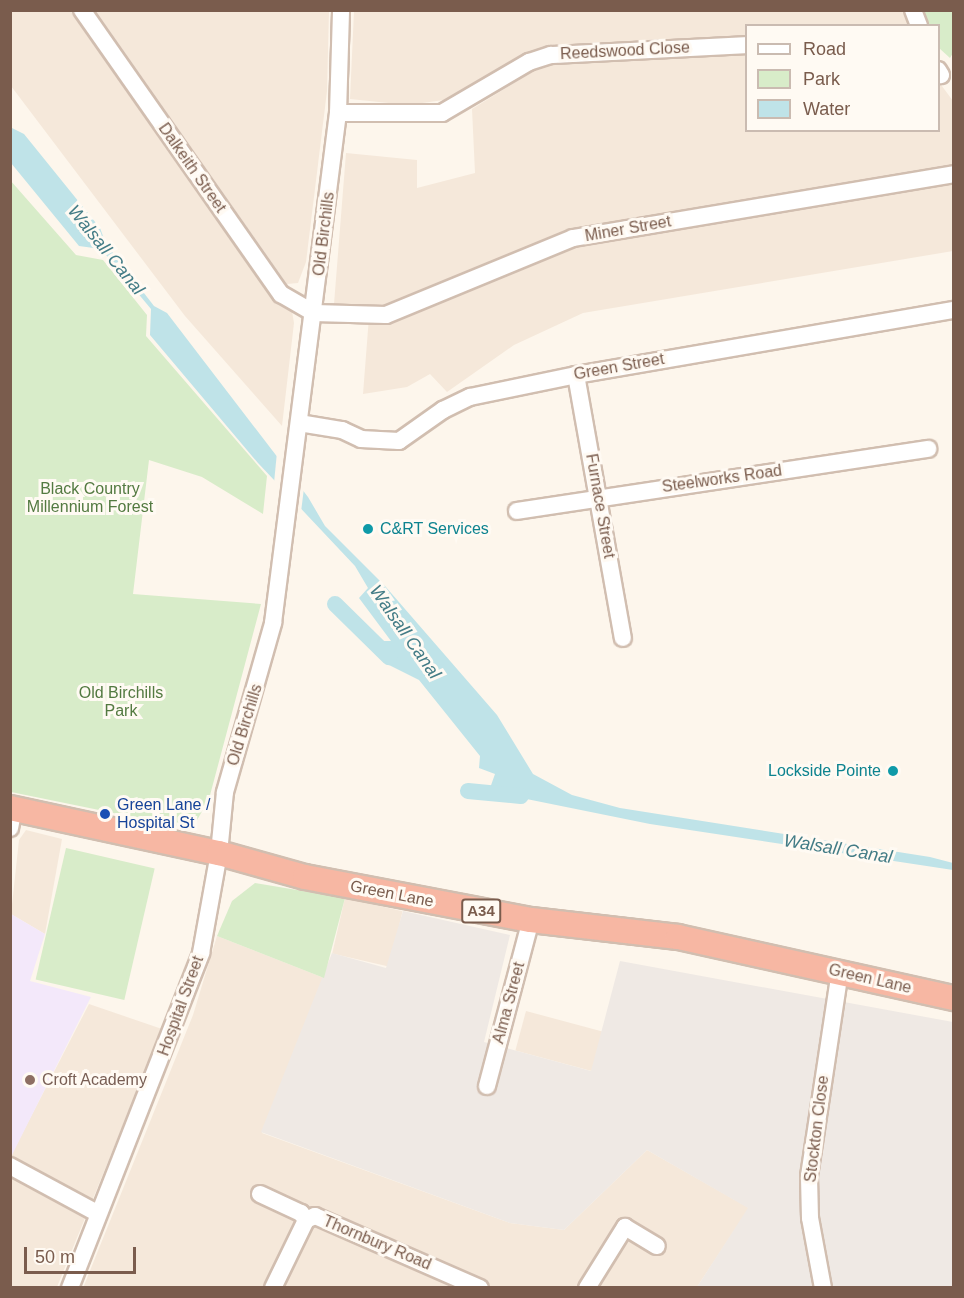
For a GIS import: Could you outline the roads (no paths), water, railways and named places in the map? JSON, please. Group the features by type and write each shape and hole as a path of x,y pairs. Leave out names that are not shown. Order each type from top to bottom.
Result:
{"highway":[{"name":"Green Lane","path":"12,815 219,853 305,877 531,920 678,937 954,998"}],"street":[{"name":"Dalkeith Street","path":"82,10 281,294 314,313"},
{"name":"Old Birchills","path":"219,853 225,792 273,623 338,112 341,10"},
{"name":"Reedswood Close","path":"338,112 442,114 529,62 551,55 745,45"},
{"name":"Miner Street","path":"314,313 386,315 573,238 954,174"},
{"name":"Green Street","path":"299,423 342,430 361,439 399,441 443,410 471,397 576,375 954,310"},
{"name":"Furnace Street","path":"576,375 623,638"},
{"name":"Steelworks Road","path":"517,511 928,449"},
{"name":"Hospital Street","path":"70,1287 97,1213 161,1062 201,954 219,853"},
{"name":"Alma Street","path":"487,1086 531,920"},
{"name":"Stockton Close","path":"823,1287 810,1218 809,1176 840,971"},
{"path":"10,1166 97,1213"},
{"name":"Thornbury Road","path":"260,1194 301,1213 306,1220"},
{"name":"Thornbury Road","path":"273,1287 306,1220 315,1216 472,1286"},
{"path":"587,1287 626,1227 657,1246"}],"water":[{"name":"Walsall Canal","path":"10,127 24,134 100,228 106,244 154,306 167,313 308,497 325,526 385,586 497,715 533,774 572,795 620,808 930,857 953,863 953,870 650,824 502,794 468,791 489,791 495,774 479,768 480,756 419,680 385,663 374,652 371,646 376,641 391,641 359,598 368,588 355,566 258,463 150,335 151,309 101,249 79,246 11,163"}],"waterway":[{"path":"335,604 389,657"},
{"path":"468,791 521,796"}],"place":[{"name":"C&RT Services","path":"368,529"},
{"name":"Lockside Pointe","path":"893,771"},
{"name":"Green Lane / Hospital St","path":"105,814"},
{"name":"Croft Academy","path":"30,1080"}],"park label":[{"name":"Black Country Millennium Forest","path":"90,498"},
{"name":"Old Birchills Park","path":"121,702"}]}
